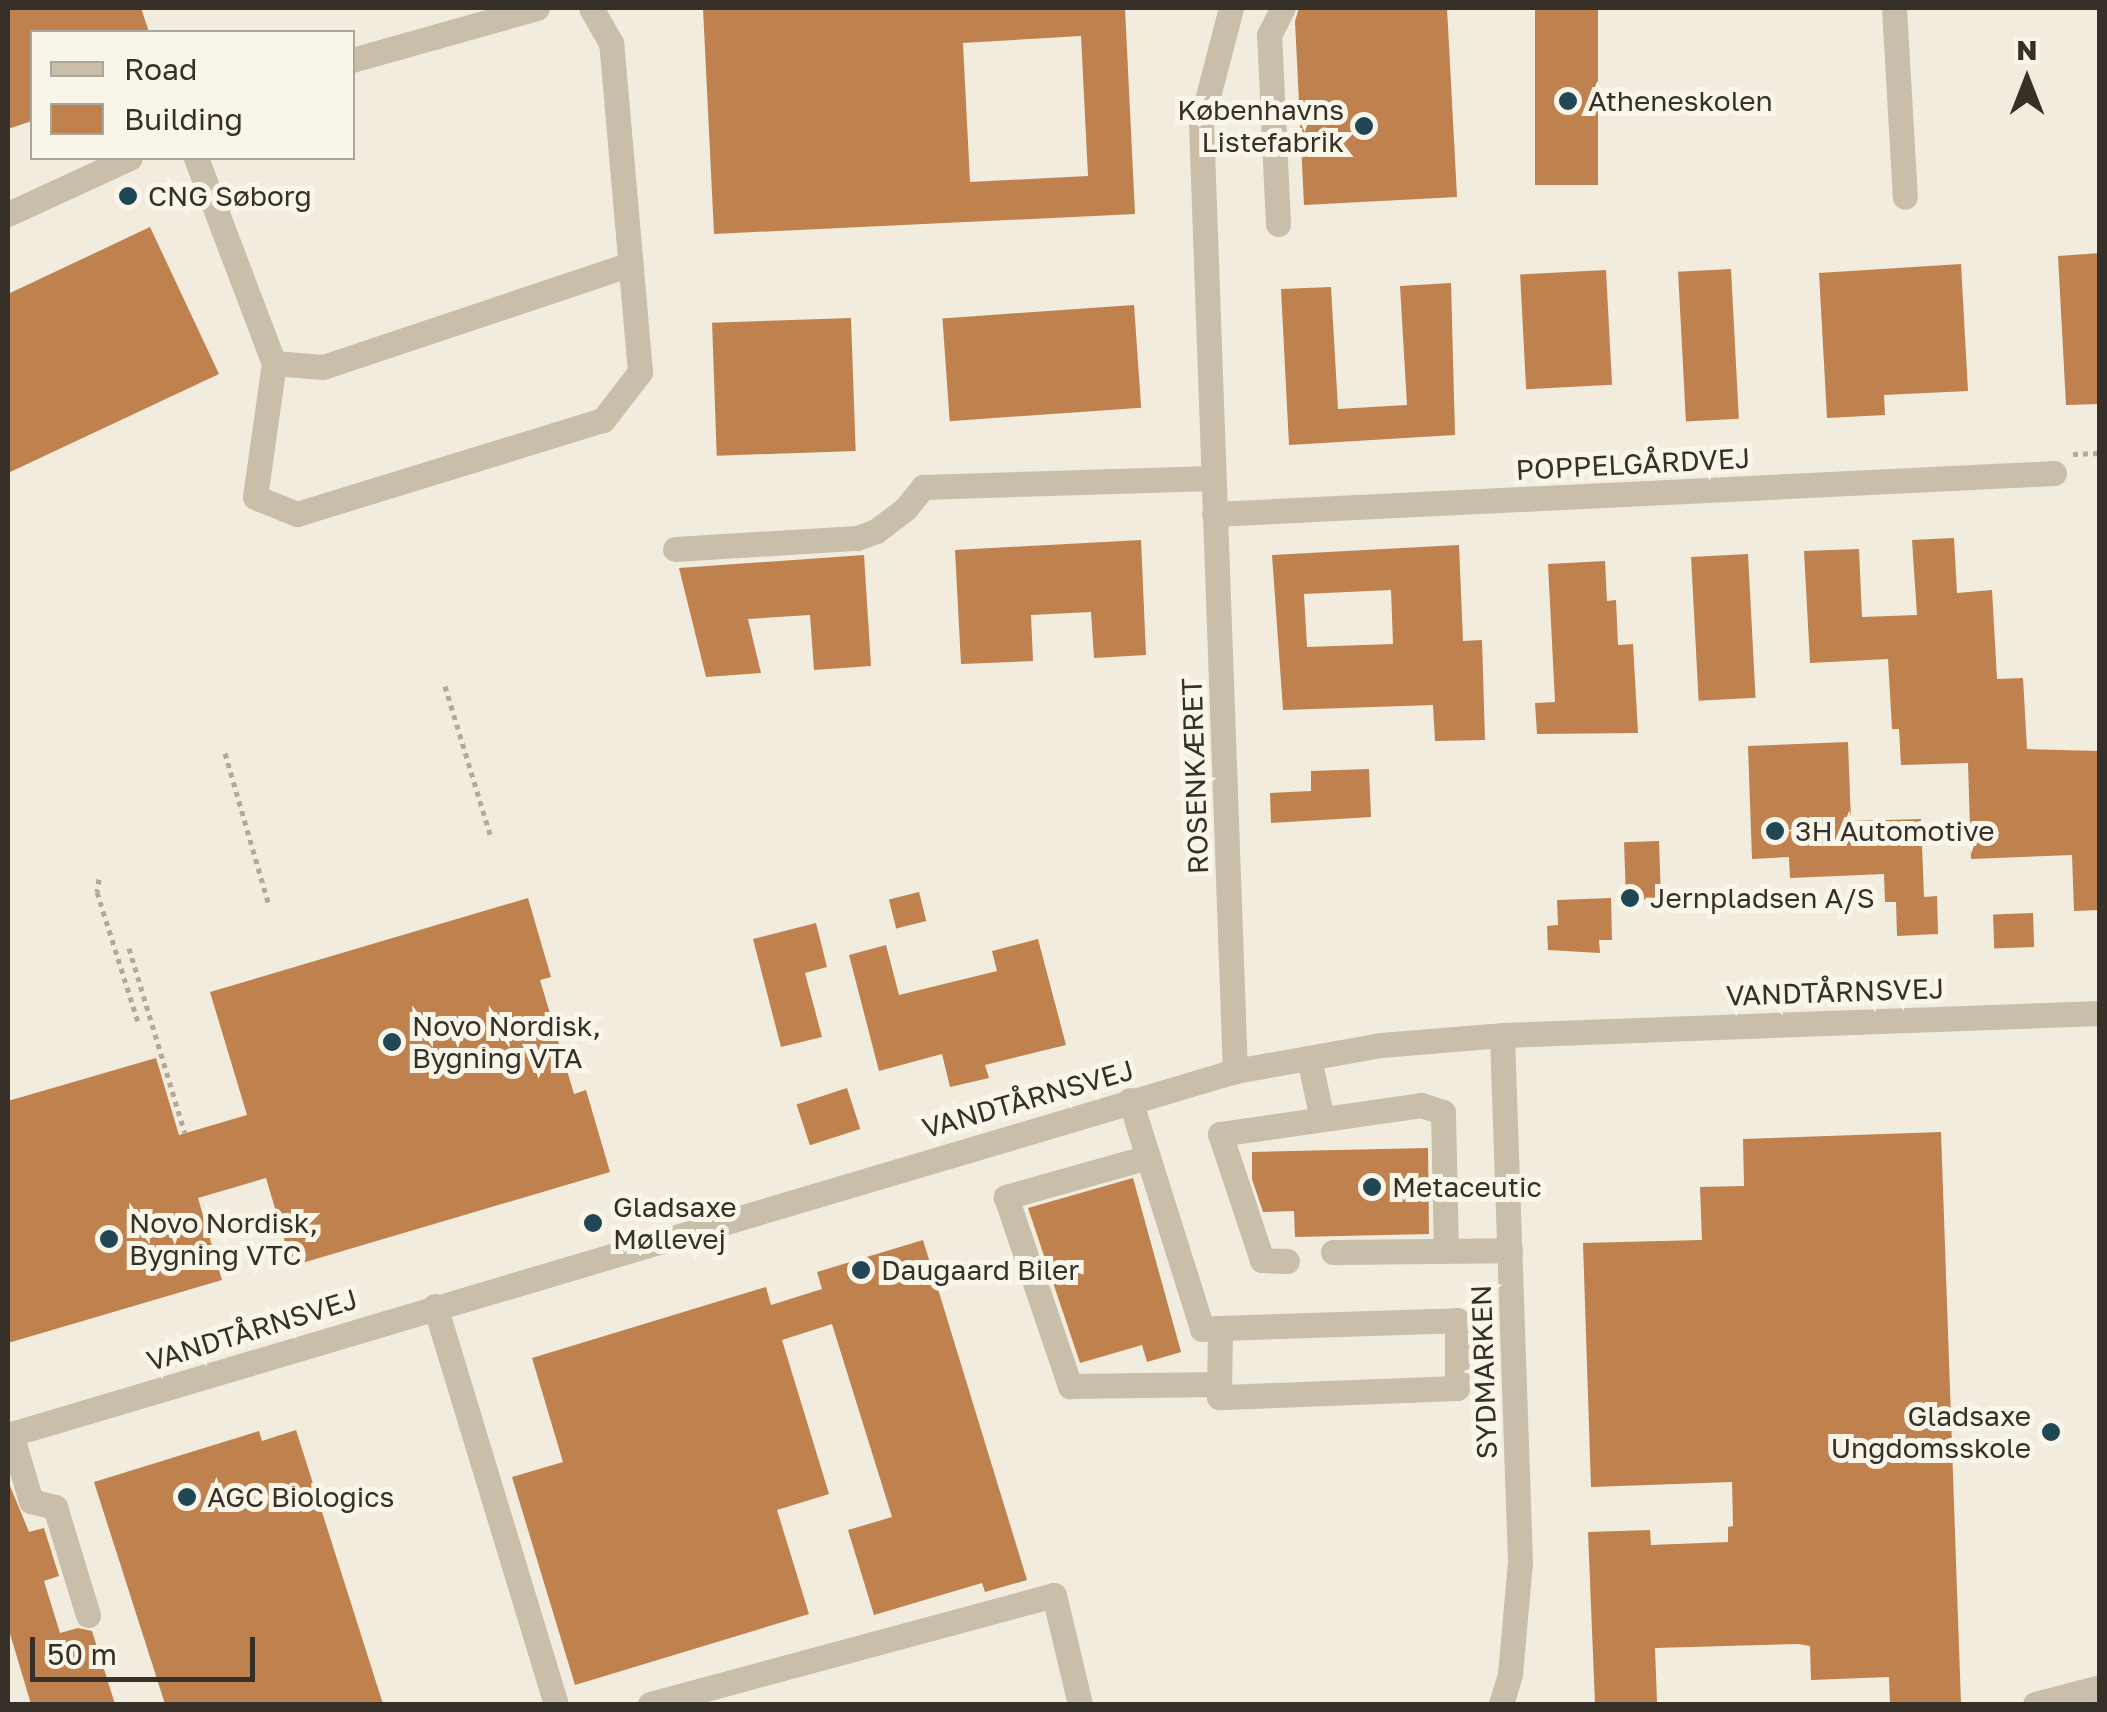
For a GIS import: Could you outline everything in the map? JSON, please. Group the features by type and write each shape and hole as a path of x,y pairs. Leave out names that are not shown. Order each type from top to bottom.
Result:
{"street":[{"path":"355,59 536,8"},
{"path":"197,160 274,363 263,416 255,497 297,514 603,420 640,372 611,42 591,8"},
{"name":"ROSENKÆRET","path":"1231,8 1201,124 1235,1070"},
{"path":"1278,224 1269,35 1283,8"},
{"path":"1894,8 1905,197"},
{"path":"8,214 126,160"},
{"path":"274,363 323,367 630,264"},
{"name":"POPPELGÅRDVEJ","path":"1214,514 2054,473"},
{"path":"675,548 857,538 876,531 906,508 924,487 1213,478"},
{"name":"VANDTÅRNSVEJ","path":"9,1434 1235,1070 1381,1046 1502,1035 2100,1013"},
{"name":"SYDMARKEN","path":"1501,1704 1510,1674 1520,1562 1502,1035"},
{"path":"1309,1058 1322,1119"},
{"path":"1130,1100 1202,1329 1220,1328 1457,1320 1457,1388 1219,1397 1220,1328"},
{"path":"1288,1260 1262,1260 1220,1134 1421,1105 1443,1112 1446,1250"},
{"path":"1148,1156 1006,1197 1070,1386 1219,1384"},
{"path":"1333,1252 1510,1250"},
{"path":"435,1306 556,1704"},
{"path":"9,1434 31,1501 55,1507 88,1615"},
{"path":"650,1704 1054,1595 1080,1704"},
{"path":"2035,1704 2099,1688"}],"path":[{"path":"446,686 491,838"},
{"path":"225,753 269,905"},
{"path":"99,879 97,892 139,1025"},
{"path":"129,948 185,1133"}],"building":[{"path":"8,8 141,8 148,30 30,30 30,122 8,129"},
{"path":"703,8 1125,8 1135,214 714,234","holes":["1081,36 1088,176 970,182 963,43"]},
{"path":"1299,8 1447,8 1457,197 1304,205 1295,21"},
{"path":"1535,8 1598,8 1598,185 1535,185"},
{"path":"150,227 219,374 8,473 8,294"},
{"path":"2100,253 2100,404 2066,405 2058,256"},
{"path":"1961,264 1968,391 1884,395 1885,415 1827,418 1819,273"},
{"path":"1731,269 1739,419 1686,422 1678,272"},
{"path":"1606,270 1612,385 1526,389 1520,275"},
{"path":"1451,283 1455,435 1289,445 1281,289 1331,287 1338,409 1407,405 1400,286"},
{"path":"1134,305 1141,408 950,421 942,318"},
{"path":"851,318 856,451 717,456 712,323"},
{"path":"1954,538 1957,593 1992,590 1997,679 2023,678 2027,749 2100,751 2100,910 2074,911 2072,855 1971,859 1968,763 1901,765 1899,729 1892,729 1888,659 1810,663 1804,551 1859,549 1862,617 1917,615 1912,540"},
{"path":"1141,540 1146,655 1094,658 1091,612 1031,615 1033,661 961,664 955,550"},
{"path":"1459,545 1463,641 1482,640 1485,740 1435,741 1433,705 1283,710 1272,555","holes":["1391,590 1393,644 1307,647 1304,594"]},
{"path":"1748,554 1756,698 1699,701 1691,557"},
{"path":"864,555 871,666 814,670 810,615 748,619 761,673 706,677 679,568"},
{"path":"1605,561 1607,601 1616,600 1618,645 1633,644 1638,733 1537,734 1535,703 1555,702 1548,564"},
{"path":"1848,742 1851,821 1921,819 1924,897 1937,896 1938,934 1897,936 1896,902 1885,902 1884,874 1790,878 1789,857 1752,859 1748,746"},
{"path":"1369,769 1371,817 1271,823 1270,793 1311,791 1311,771"},
{"path":"1659,841 1661,899 1626,900 1624,842"},
{"path":"919,892 926,921 896,929 889,899"},
{"name":"Novo Nordisk, Bygning VTA","path":"528,898 551,977 540,980 574,1094 586,1090 610,1172 292,1266 266,1178 198,1198 222,1280 8,1343 8,1101 156,1058 179,1135 247,1115 210,992"},
{"path":"1611,898 1612,940 1599,940 1600,953 1548,950 1547,926 1558,925 1557,900"},
{"path":"2033,913 2034,947 1994,948 1993,914"},
{"path":"816,923 827,967 805,973 822,1037 781,1047 753,939"},
{"path":"1038,939 1066,1045 985,1065 989,1078 950,1087 942,1054 879,1071 849,955 886,945 899,995 997,971 992,951"},
{"path":"847,1088 860,1129 810,1145 797,1104"},
{"path":"1941,1132 1961,1704 1890,1704 1889,1677 1811,1680 1810,1646 1798,1644 1655,1648 1657,1702 1595,1704 1588,1532 1650,1530 1651,1545 1728,1542 1728,1527 1733,1526 1732,1482 1591,1487 1583,1243 1702,1240 1700,1187 1744,1186 1743,1139"},
{"path":"1428,1148 1429,1234 1295,1237 1294,1211 1263,1212 1252,1179 1252,1152"},
{"path":"1133,1178 1181,1352 1147,1362 1142,1345 1080,1363 1028,1208"},
{"path":"923,1240 1027,1580 985,1592 982,1583 874,1615 848,1530 892,1517 832,1324 782,1340 829,1494 777,1510 809,1614 575,1685 512,1477 563,1462 532,1358 766,1287 771,1305 822,1289 817,1272"},
{"path":"296,1430 383,1704 165,1704 94,1482 259,1431 262,1441"},
{"path":"8,1481 29,1532 44,1528 59,1576 44,1581 60,1633 78,1628 92,1631 115,1704 31,1704 8,1627"}],"place":[{"name":"Atheneskolen","path":"1568,101"},
{"name":"Københavns Listefabrik","path":"1364,126"},
{"name":"CNG Søborg","path":"128,196"},
{"name":"3H Automotive","path":"1775,831"},
{"name":"Jernpladsen A/S","path":"1630,898"},
{"name":"Novo Nordisk, Bygning VTA","path":"392,1042"},
{"name":"Metaceutic","path":"1372,1187"},
{"name":"Gladsaxe Møllevej","path":"593,1223"},
{"name":"Novo Nordisk, Bygning VTC","path":"109,1239"},
{"name":"Daugaard Biler","path":"861,1270"},
{"name":"Gladsaxe Ungdomsskole","path":"2051,1432"},
{"name":"AGC Biologics","path":"187,1497"}]}
